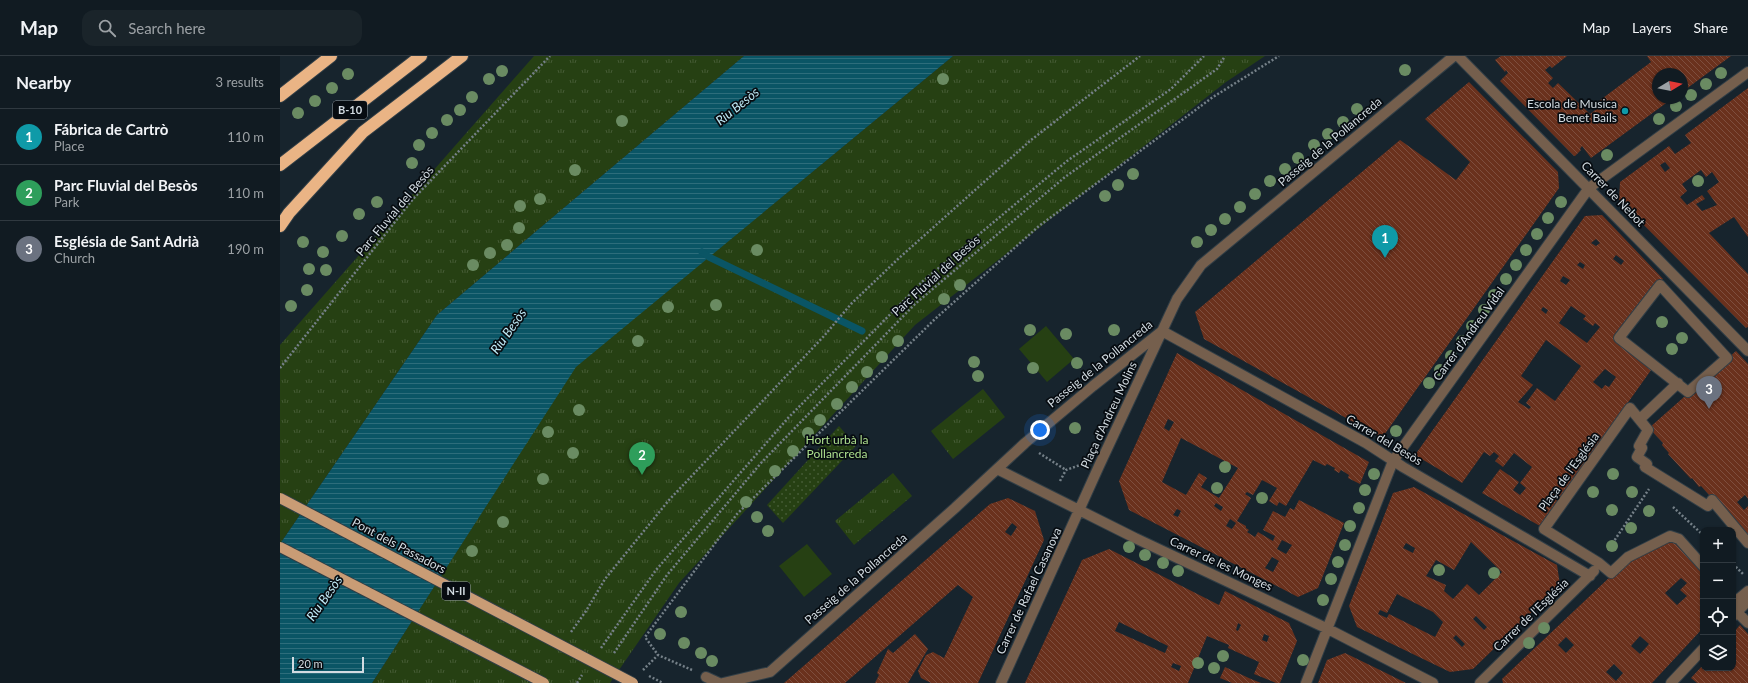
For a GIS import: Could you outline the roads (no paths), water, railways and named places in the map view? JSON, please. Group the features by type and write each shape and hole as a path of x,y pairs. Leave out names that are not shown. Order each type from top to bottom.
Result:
{"highway":[{"path":"280,96 331,56"},
{"name":"B-10","path":"280,165 420,56"},
{"path":"280,226 289,213 362,132 462,56"}],"main road":[{"name":"Pont dels Passadors","path":"280,498 633,683"},
{"path":"280,546 544,683"}],"street":[{"name":"Passeig de la Pollancreda","path":"723,683 770,672 997,470 1025,443 1162,331 1177,299 1201,265 1454,56"},
{"name":"Carrer de Nebot","path":"1458,56 1589,188 1747,343"},
{"name":"Carrer d'Andreu Vidal","path":"1306,683 1393,461 1589,188 1748,72"},
{"path":"1660,285 1728,358 1688,392 1678,383 1619,338 1660,285"},
{"name":"Carrer del Besòs","path":"1162,331 1366,443 1393,461 1590,576"},
{"name":"Plaça d'Andreu Molins","path":"1080,511 1099,466 1162,331"},
{"path":"1678,383 1640,419 1648,430 1639,446 1642,448 1637,458 1647,464 1645,467 1708,506 1712,500 1748,543"},
{"name":"Plaça de l'Església","path":"1640,419 1630,408 1544,529 1599,563 1611,573 1628,557 1670,536 1679,540 1700,563"},
{"name":"Carrer de les Monges","path":"997,470 1328,629 1433,683"},
{"name":"Carrer de Rafael Casanova","path":"1001,683 1080,511"},
{"name":"Carrer de l'Església","path":"1480,683 1590,576 1599,563"},
{"path":"1734,599 1736,601 1748,591"},
{"path":"1736,613 1748,601"},
{"path":"1736,615 1748,623"},
{"path":"1671,683 1700,652"},
{"path":"706,677 719,683"}],"water":[{"name":"Riu Besòs","path":"744,56 953,56 576,367 372,683 280,683 280,544 437,315"}],"waterway":[{"path":"702,252 709,257 862,331"}],"place":[{"name":"Escola de Musica Benet Bails","path":"1625,111"},
{"name":"Fábrica de Cartrò","path":"1385,258"},
{"name":"Església de Sant Adrià","path":"1709,409"},
{"name":"Parc Fluvial del Besòs","path":"642,475"}],"park label":[{"name":"Hort urbà la Pollancreda","path":"837,447"}]}
